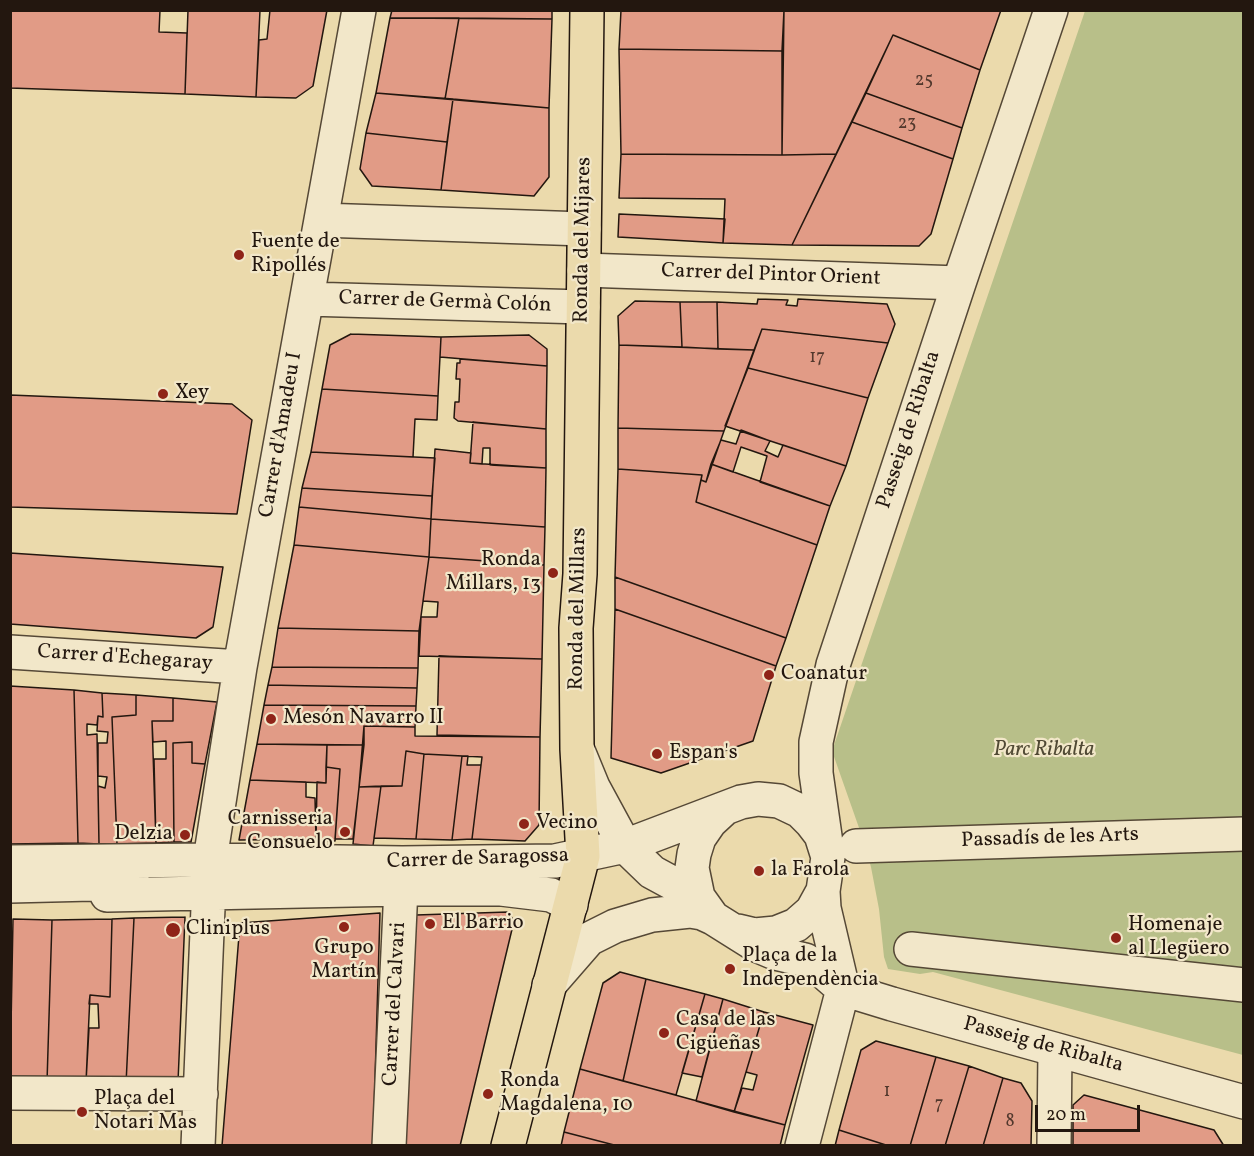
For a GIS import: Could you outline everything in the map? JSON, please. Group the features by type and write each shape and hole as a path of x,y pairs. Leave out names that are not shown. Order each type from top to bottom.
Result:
{"main road":[{"name":"Ronda del Mijares","path":"581,469 587,10"},
{"name":"Ronda del Millars","path":"508,1146 583,856 577,749 576,628 580,574 581,469"}],"street":[{"name":"Carrer d'Amadeu I","path":"198,1146 210,878 240,666 359,10"},
{"name":"Passeig de Ribalta","path":"842,851 816,773 816,742 833,666 958,283 1051,10"},
{"path":"321,220 584,230"},
{"name":"Carrer del Pintor Orient","path":"584,270 958,283"},
{"name":"Carrer de Germà Colón","path":"307,299 583,307"},
{"name":"Carrer d'Echegaray","path":"10,652 240,666"},
{"name":"Ronda del Millars","path":"577,749 593,787 625,846"},
{"path":"549,985 589,939 615,926 652,915 690,911 715,915 755,935 776,933 796,925 812,911 842,851 821,835 800,811 779,801 758,799 741,802 625,846 583,856"},
{"path":"715,915 692,868 699,838 710,822 724,809"},
{"name":"Passadís de les Arts","path":"842,851 1244,834"},
{"path":"625,846 652,872 756,945 805,960 843,988"},
{"name":"Carrer de Saragossa","path":"10,886 210,878 402,876 555,861 583,856"},
{"name":"Carrer de Saragossa","path":"10,862 210,878"},
{"name":"Carrer de Saragossa","path":"402,876 551,895 571,905"},
{"name":"Carrer del Calvari","path":"389,1146 402,876"},
{"name":"Carrer de Saragossa","path":"10,898 210,878"},
{"path":"802,1146 843,988 826,918 823,891"},
{"path":"911,949 1244,985"},
{"name":"Passeig de Ribalta","path":"843,988 892,1004 1244,1102"},
{"path":"1054,1146 1055,1050"},
{"path":"10,1093 201,1094"}],"green space":[{"name":"Parc Ribalta","path":"1085,11 1243,11 1243,1055 933,972 920,974 888,969 884,957 879,909 871,867 832,751"}],"building":[{"path":"10,10 160,10 159,32 187,33 185,94 10,88"},
{"path":"188,10 260,10 256,97 185,94"},
{"path":"270,10 327,10 313,86 296,98 256,97 259,40 267,39"},
{"path":"392,10 552,10 552,19 390,18"},
{"path":"621,10 784,10 782,51 619,49"},
{"path":"784,10 1001,10 980,70 893,35 836,154 782,155"},
{"path":"390,18 459,18 445,99 376,93"},
{"path":"459,18 552,19 549,108 445,99"},
{"path":"893,35 980,70 962,128 866,93"},
{"path":"619,49 782,51 782,155 621,154"},
{"path":"376,93 453,99 447,142 366,133"},
{"path":"866,93 962,128 953,159 852,122"},
{"path":"453,99 549,108 549,177 534,196 441,190"},
{"path":"852,122 953,159 931,234 919,246 792,245"},
{"path":"366,133 447,142 441,190 372,186 360,169"},
{"path":"621,154 836,154 792,245 723,243 725,199 619,198"},
{"path":"619,214 725,219 723,243 618,237"},
{"path":"758,299 788,300 786,305 797,306 798,299 887,304 895,324 888,343 762,329 754,350 718,349 717,302 757,304"},
{"path":"635,301 680,302 682,347 619,345 618,316"},
{"path":"680,302 717,302 718,349 682,347"},
{"path":"762,329 888,343 868,398 748,368"},
{"path":"351,334 441,337 438,396 322,389 330,345"},
{"path":"529,335 547,349 547,366 440,357 441,337"},
{"path":"619,345 754,350 724,431 618,428"},
{"path":"460,359 547,366 546,429 458,421 454,418 455,402 459,402 460,379 456,379 457,363 460,363"},
{"path":"748,368 868,398 846,466 725,426"},
{"path":"322,389 438,396 437,420 415,419 413,457 311,452"},
{"path":"10,395 232,404 252,420 237,514 10,507"},
{"path":"473,422 546,429 546,468 490,465 490,448 483,448 482,464 470,463"},
{"path":"618,428 724,431 706,482 701,480 702,475 618,469"},
{"path":"741,430 770,441 765,451 778,457 783,445 846,466 830,506 760,482 767,456 741,447 733,472 711,464 721,440 736,444"},
{"path":"435,449 471,453 470,463 546,468 545,527 431,519"},
{"path":"311,452 435,458 432,496 302,488"},
{"path":"711,464 830,506 817,545 696,502 701,480 706,482"},
{"path":"618,469 702,475 696,502 817,545 786,638 615,577"},
{"path":"302,488 432,496 431,519 299,507"},
{"path":"299,507 431,519 429,557 294,545"},
{"path":"431,519 545,527 544,565 429,557"},
{"path":"294,545 429,557 419,631 278,628"},
{"path":"10,553 223,567 213,627 196,638 10,624"},
{"path":"429,557 544,565 542,659 419,656 421,617 437,617 438,602 423,601"},
{"path":"615,577 786,638 776,666 615,609"},
{"path":"615,609 776,666 753,741 661,773 611,758"},
{"path":"278,628 419,631 418,668 272,667"},
{"path":"439,656 542,659 540,737 437,735"},
{"path":"272,667 418,668 417,688 268,685"},
{"path":"268,685 417,688 416,706 264,705"},
{"path":"10,686 74,690 78,843 10,844"},
{"path":"74,690 102,693 103,717 98,716 97,725 87,724 87,735 97,734 99,844 78,843"},
{"path":"102,693 136,695 136,715 112,717 117,844 99,844 98,786 105,788 107,777 98,776 98,743 107,743 108,732 97,731 98,716 103,717"},
{"path":"136,695 173,698 173,721 152,721 156,843 117,844 112,717 136,715"},
{"path":"173,698 217,702 205,764 192,763 192,742 173,743 174,842 156,843 154,759 166,759 166,741 153,742 152,721 173,721"},
{"path":"264,705 416,706 415,727 364,726 364,745 257,744"},
{"path":"364,726 415,727 415,736 540,737 539,825 525,841 472,839 482,757 406,751 402,786 359,787"},
{"path":"192,742 192,763 205,764 191,842 174,842 173,743"},
{"path":"257,744 327,745 326,783 250,780"},
{"path":"327,745 364,745 353,839 335,839 340,769 326,767"},
{"path":"406,751 424,754 416,839 374,838 381,786 402,786"},
{"path":"424,754 462,756 452,840 416,839"},
{"path":"462,756 468,756 467,765 481,765 472,839 452,840"},
{"path":"326,767 340,769 335,841 316,842 317,782 326,783"},
{"path":"250,780 306,782 306,797 315,798 316,839 239,840"},
{"path":"381,786 373,846 353,844 359,787"},
{"path":"508,912 514,921 460,1146 404,1146 416,915"},
{"path":"380,913 373,1146 222,1146 240,923"},
{"path":"185,917 178,1082 126,1084 134,918"},
{"path":"134,918 126,1084 86,1082 89,1028 99,1028 98,1004 89,1004 90,995 110,997 112,919"},
{"path":"13,919 52,920 47,1082 10,1081"},
{"path":"112,919 110,997 90,995 86,1082 47,1082 52,920"},
{"path":"620,972 646,979 623,1081 580,1069 603,983"},
{"name":"Casa de las Cigüeñas","path":"646,979 705,994 676,1095 623,1081"},
{"path":"705,994 723,999 702,1077 682,1073"},
{"path":"723,999 764,1012 734,1112 696,1101"},
{"path":"764,1012 813,1025 785,1125 734,1112 742,1088 753,1090 757,1075 746,1072"},
{"path":"876,1041 936,1057 910,1146 889,1146 839,1130 861,1050"},
{"path":"936,1057 969,1066 945,1146 910,1146"},
{"path":"969,1066 1003,1078 983,1146 945,1146"},
{"path":"580,1069 785,1125 780,1146 618,1146 564,1132"},
{"path":"1003,1078 1021,1083 1032,1101 1031,1146 983,1146"},
{"path":"1084,1095 1214,1130 1224,1146 1073,1146 1073,1105"},
{"path":"839,1130 889,1146 835,1146"},
{"path":"564,1132 618,1146 561,1146"}],"place":[{"name":"Fuente de Ripollés","path":"239,255"},
{"name":"Xey","path":"163,394"},
{"name":"Ronda Millars, 13","path":"553,573"},
{"name":"Coanatur","path":"769,675"},
{"name":"Mesón Navarro II","path":"271,719"},
{"name":"Espan's","path":"657,754"},
{"name":"Vecino","path":"524,824"},
{"name":"Carnisseria Consuelo","path":"345,832"},
{"name":"Delzia","path":"185,835"},
{"name":"la Farola","path":"759,871"},
{"name":"El Barrio","path":"430,924"},
{"name":"Grupo Martín","path":"344,927"},
{"name":"Cliniplus","path":"173,930"},
{"name":"Homenaje al Llegüero","path":"1116,938"},
{"name":"Plaça de la Independència","path":"730,969"},
{"name":"Casa de las Cigüeñas","path":"664,1033"},
{"name":"Ronda Magdalena, 10","path":"488,1094"},
{"name":"Plaça del Notari Mas","path":"82,1112"}]}
